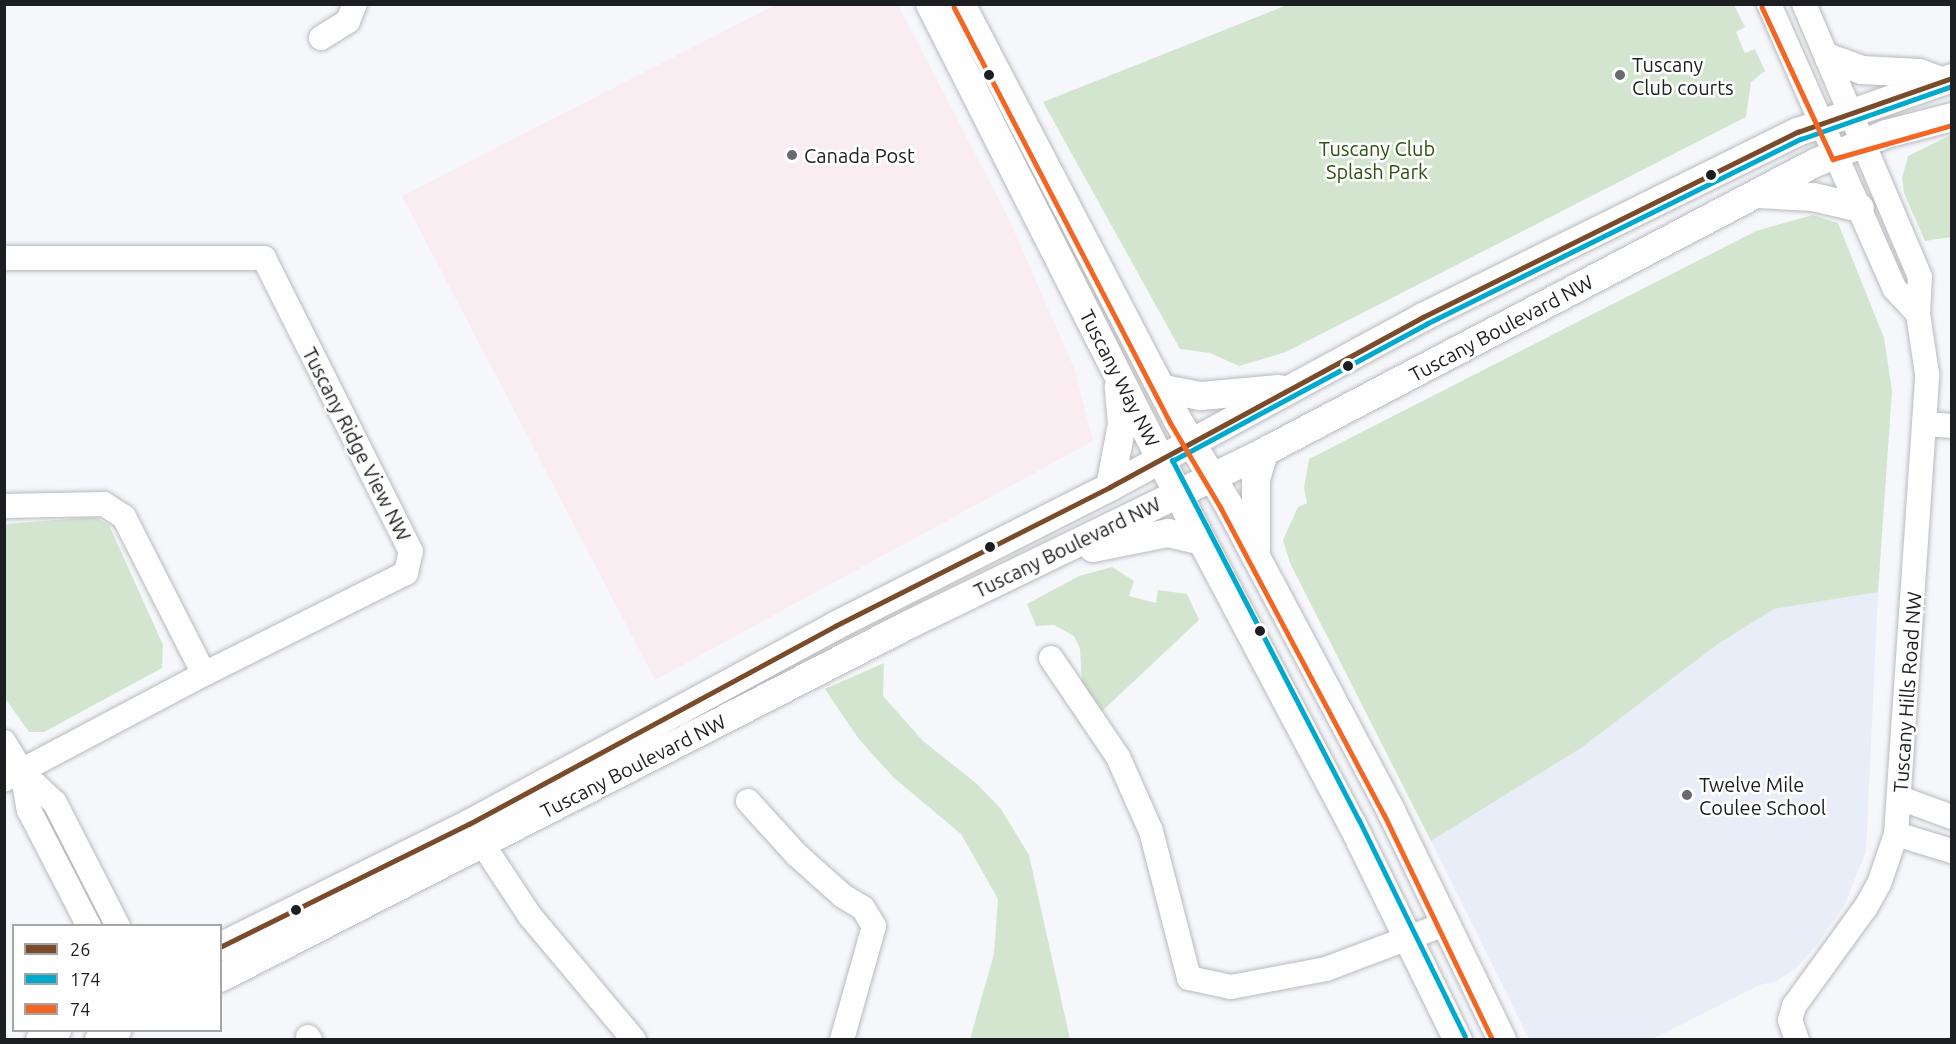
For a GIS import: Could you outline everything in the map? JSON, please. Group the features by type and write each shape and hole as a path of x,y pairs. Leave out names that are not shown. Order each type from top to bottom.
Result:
{"street":[{"path":"321,38 348,21 355,4"},
{"name":"Tuscany Way NW","path":"930,4 1458,1040"},
{"name":"Tuscany Way NW","path":"961,4 1032,146 1213,477 1391,811 1502,1040"},
{"path":"1769,4 1894,288 1918,314"},
{"name":"Tuscany Hills Road NW","path":"1797,1040 1790,1020 1794,1006 1866,907 1879,884 1896,834 1927,374 1918,314 1920,277 1865,141 1804,4"},
{"path":"1828,58 1862,70 1918,73 1946,80"},
{"name":"Tuscany Boulevard NW","path":"222,977 476,834 835,626 1110,487 1433,312 1822,122 1946,80"},
{"name":"Tuscany Boulevard NW","path":"222,946 476,834 1264,452 1836,153 1865,141 1952,117"},
{"path":"1756,194 1813,197 1860,208"},
{"name":"Tuscany Ridge View NW","path":"4,258 264,258 411,551 406,573 204,674 13,776"},
{"path":"1110,487 1122,424 1119,376"},
{"path":"1164,388 1201,396 1293,388"},
{"path":"1925,424 1952,426"},
{"path":"1256,560 1254,498 1264,452"},
{"path":"4,506 104,504 123,517 204,674"},
{"path":"1033,562 1148,534 1175,534 1202,541"},
{"path":"1051,658 1118,757 1151,831 1189,978 1231,987 1326,969 1445,924"},
{"path":"4,742 13,776 88,924"},
{"path":"13,776 55,803 117,924"},
{"path":"1900,798 1952,817"},
{"path":"748,801 797,855 843,896 863,908 874,927 842,1040"},
{"path":"476,834 530,916 634,1040"},
{"path":"1896,834 1952,851"},
{"path":"40,1040 54,1032"},
{"path":"99,1040 113,1032"}],"shaded area":[{"path":"775,5 898,5 1008,217 1075,370 1093,441 655,680 402,196"},
{"name":"Twelve Mile Coulee School","path":"1878,592 1866,851 1845,904 1815,947 1794,970 1774,982 1759,985 1653,1039 1529,1039 1431,841 1581,748 1718,644 1774,609"}],"green space":[{"name":"Tuscany Club Splash Park","path":"1287,5 1734,5 1745,27 1736,32 1745,53 1755,49 1765,71 1751,82 1746,117 1286,352 1239,366 1210,353 1180,349 1043,102"},
{"path":"1951,135 1951,237 1925,241 1904,193 1902,178 1908,156"},
{"path":"1813,215 1838,223 1884,338 1892,391 1878,592 1774,609 1718,644 1581,748 1431,841 1290,563 1283,540 1298,507 1307,503 1304,488 1309,459 1756,231"},
{"path":"95,517 109,525 163,645 162,668 44,732 29,732 5,698 5,524"},
{"path":"1112,567 1134,581 1129,596 1156,603 1158,590 1187,594 1199,620 1100,713 1082,683 1080,649 1074,636 1054,625 1036,626 1027,604 1079,576"},
{"path":"884,663 883,696 923,741 977,784 1001,809 1029,855 1070,1039 970,1039 994,954 998,899 961,834 893,777 858,738 825,689"}],"transit line":[{"name":"74","path":"954,7 1170,422 1221,508 1384,814 1493,1040"},
{"name":"74","path":"1762,7 1833,159 1952,125"},
{"name":"26","path":"222,946 469,824 835,626 1110,487 1423,317 1798,132 1952,78"},
{"name":"174","path":"1465,1037 1359,821 1172,461 1426,324 1801,139 1952,86"}],"place":[{"name":"Tuscany Club courts","path":"1620,75"},
{"name":"Canada Post","path":"792,155"},
{"name":"Twelve Mile Coulee School","path":"1687,795"}]}
